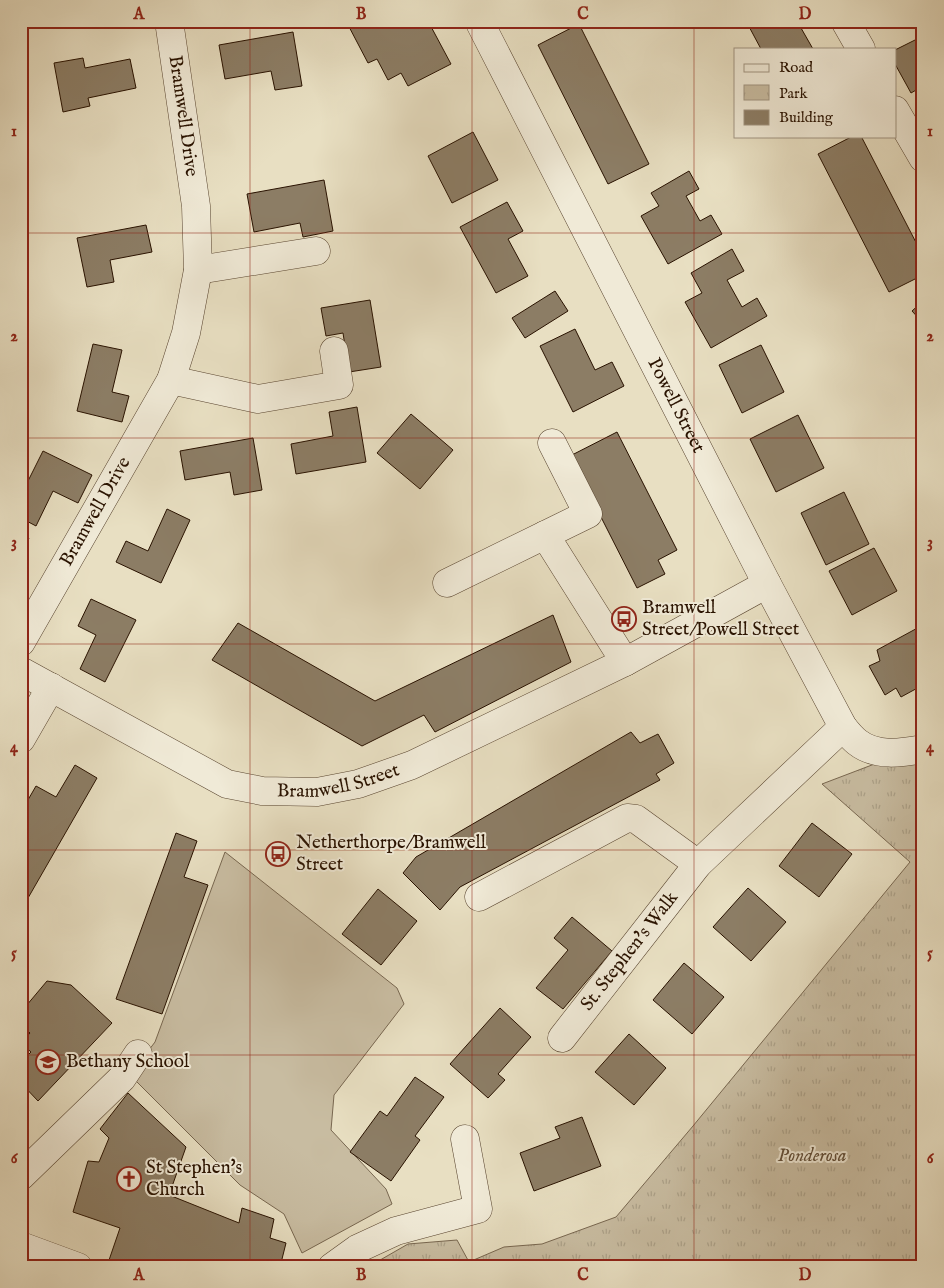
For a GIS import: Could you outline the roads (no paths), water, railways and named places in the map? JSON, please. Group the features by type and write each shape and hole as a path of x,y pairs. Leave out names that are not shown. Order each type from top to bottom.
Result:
{"street":[{"name":"Bramwell Drive","path":"21,642 170,380 186,334 198,270 196,206 169,21"},
{"name":"Powell Street","path":"479,21 767,584 843,727 857,742 878,752 914,751"},
{"path":"845,21 859,48"},
{"path":"896,112 923,158"},
{"path":"198,270 316,251"},
{"path":"170,380 258,399 330,387 339,385 334,351"},
{"path":"447,583 588,514 552,444"},
{"path":"545,535 625,662"},
{"name":"Bramwell Street","path":"21,671 227,784 262,791 317,792 358,784 412,765 625,662 767,584"},
{"path":"21,738 51,687"},
{"name":"St. Stephen's Walk","path":"562,1038 698,864 843,727"},
{"path":"479,897 627,818 636,819 698,864"},
{"path":"21,1176 122,1078 138,1054"},
{"path":"332,1267 358,1249 396,1231 478,1209 466,1139"},
{"path":"21,1246 78,1267"}],"place":[{"name":"Bramwell Street/Powell Street","path":"624,619"},
{"name":"Netherthorpe/Bramwell Street","path":"278,854"},
{"name":"Bethany School","path":"48,1062"},
{"name":"St Stephen's Church","path":"129,1179"}],"park label":[{"name":"Ponderosa","path":"812,1156"}]}
